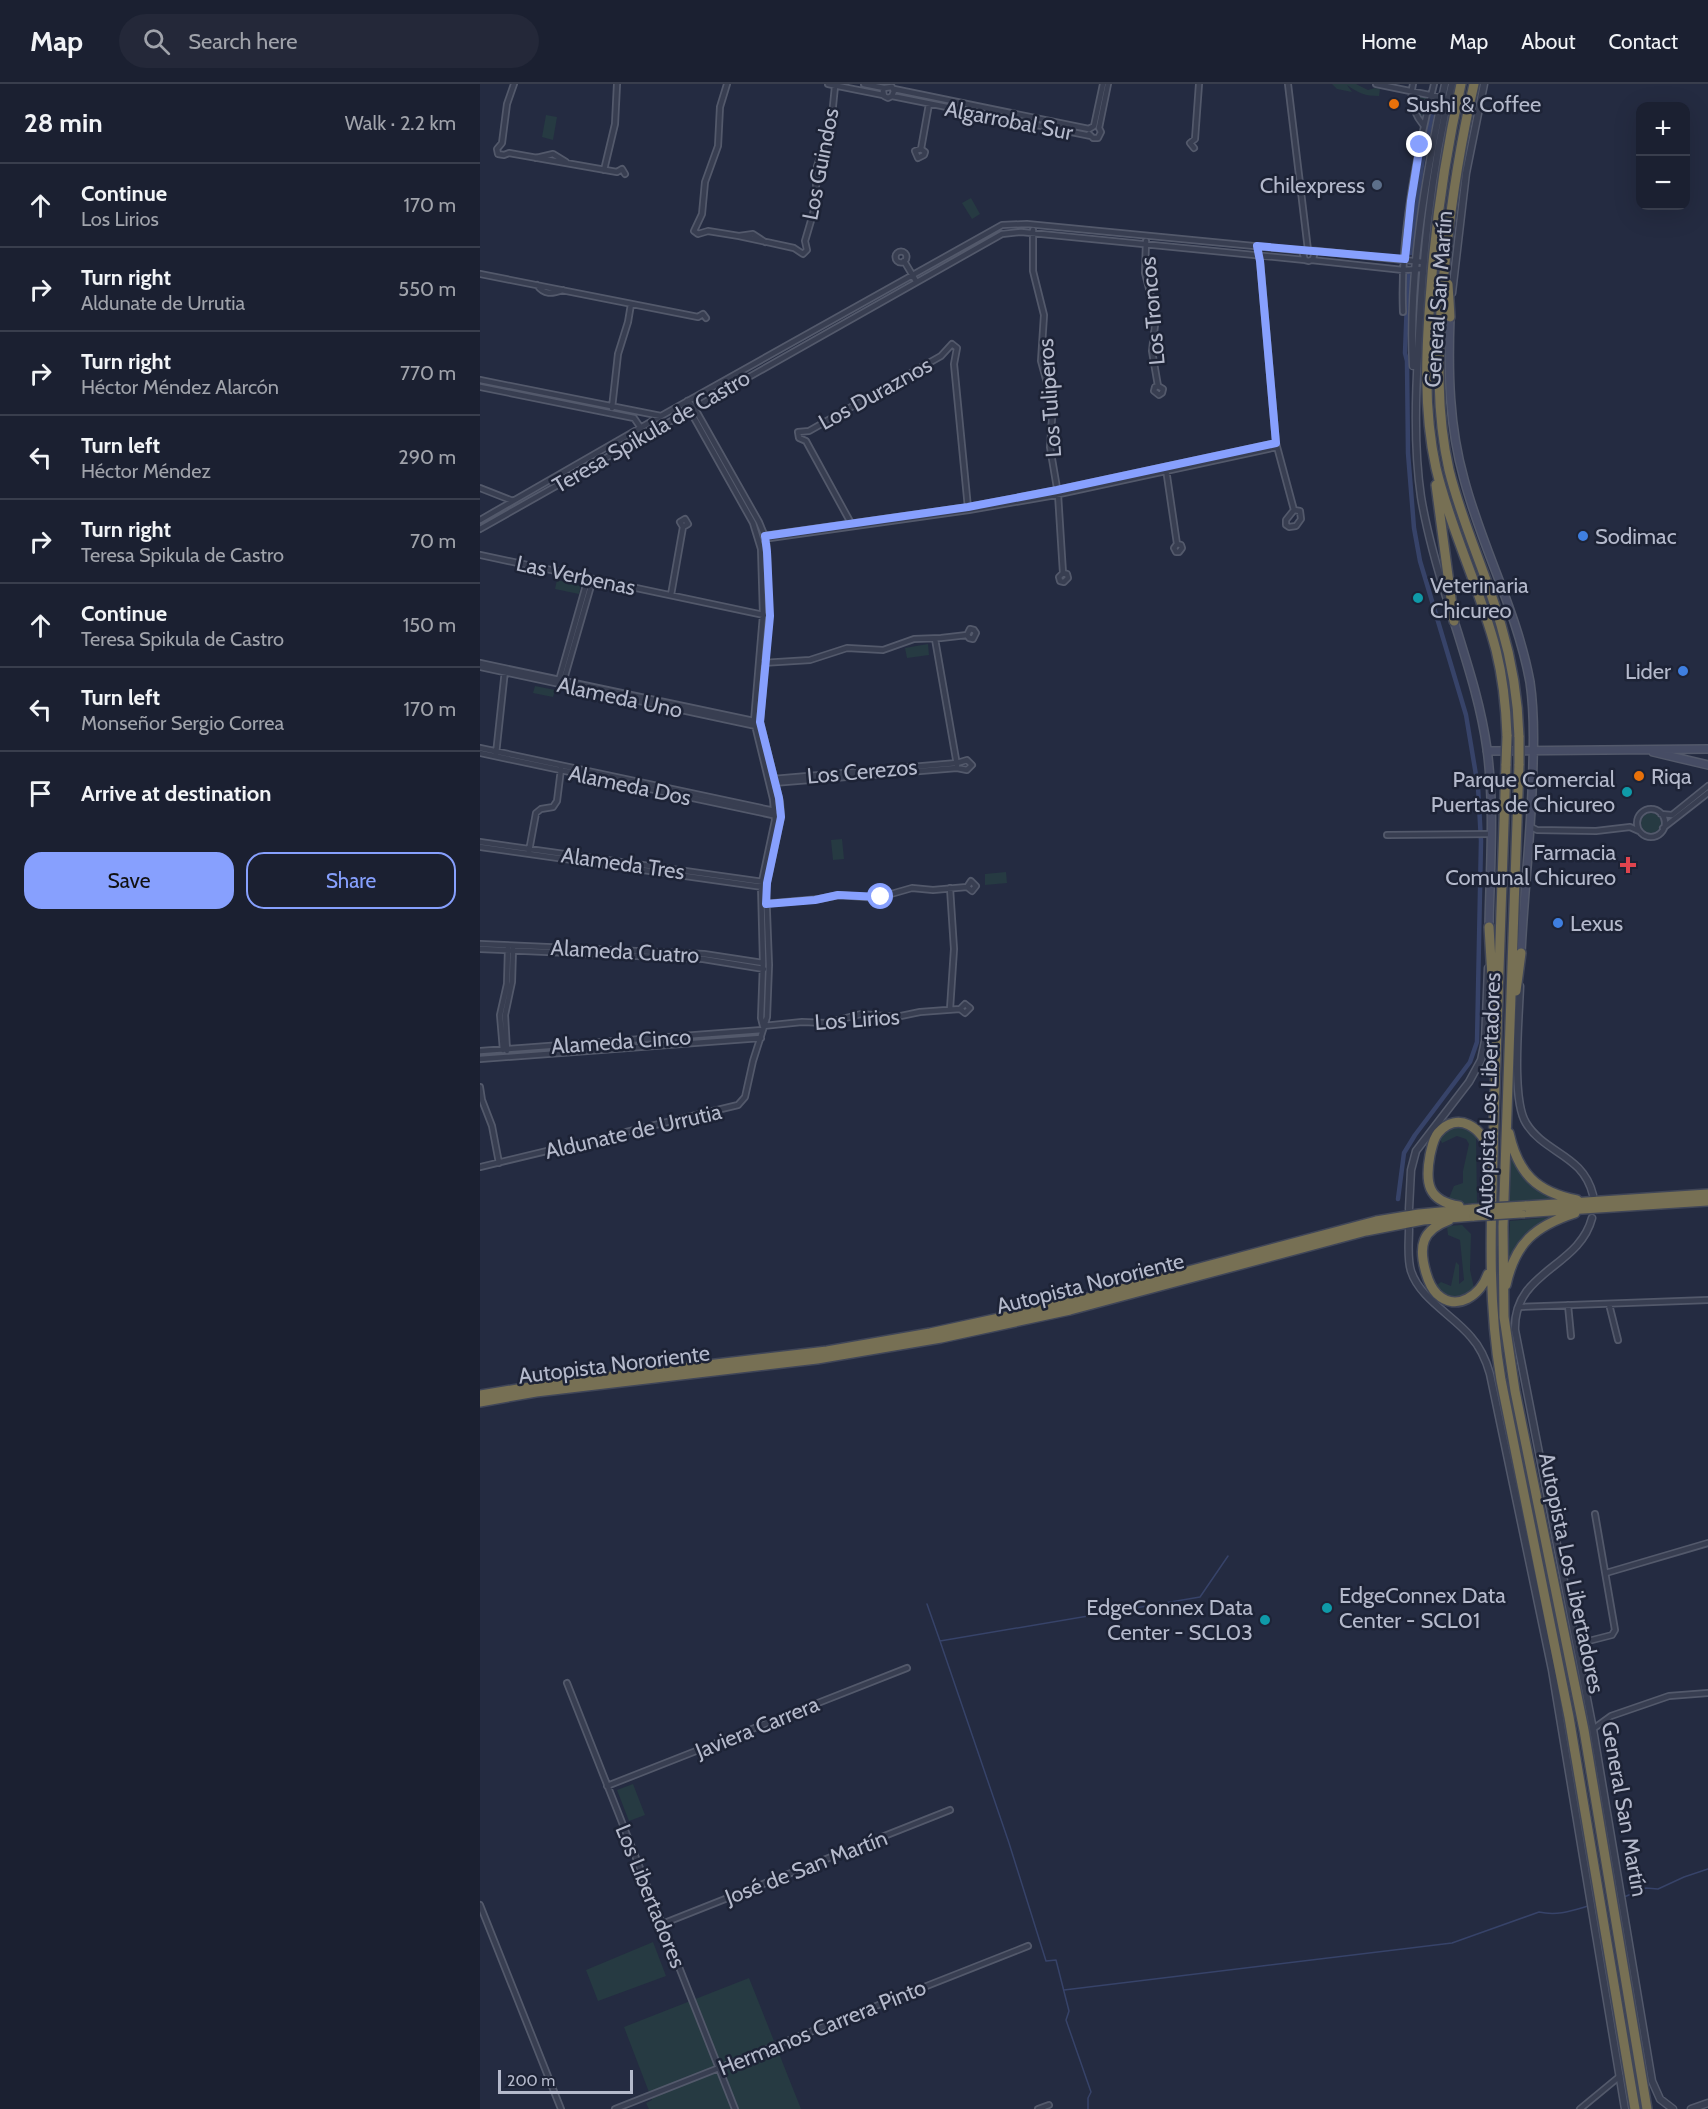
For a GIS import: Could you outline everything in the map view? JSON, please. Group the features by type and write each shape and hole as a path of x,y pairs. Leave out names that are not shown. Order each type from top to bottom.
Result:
{"highway":[{"name":"Autopista Los Libertadores","path":"1461,84 1443,181 1431,282 1426,379 1432,444 1444,496 1496,650 1503,688 1507,736 1490,1266 1492,1320 1501,1380 1564,1690 1594,1889 1635,2109"},
{"name":"Autopista Los Libertadores","path":"1474,84 1456,176 1446,252 1439,394 1443,440 1455,493 1505,638 1514,681 1519,737 1503,1227 1503,1302 1513,1380 1615,1883 1647,2109"},
{"path":"1446,252 1450,317"},
{"path":"1432,444 1433,469 1454,621"},
{"path":"1489,927 1497,1031"},
{"path":"1509,1034 1521,953"},
{"path":"1507,1112 1515,1154 1520,1166 1531,1180 1563,1196 1595,1198"},
{"path":"1474,1212 1446,1204 1432,1192 1427,1176 1434,1140 1441,1130 1452,1124 1472,1126 1485,1137 1493,1164"},
{"name":"Autopista Nororiente","path":"1523,1209 1595,1198 1708,1194"},
{"name":"Autopista Nororiente","path":"480,1395 554,1383 789,1356 907,1338 1072,1302 1376,1221 1419,1214 1523,1209 1587,1209 1708,1201"},
{"path":"1503,1302 1510,1270 1515,1257 1526,1241 1547,1224 1587,1209"},
{"name":"Autopista Nororiente","path":"480,1402 536,1392 817,1359 941,1338 1104,1301 1366,1231 1474,1212"},
{"path":"1460,1216 1435,1226 1424,1241 1422,1257 1433,1289 1448,1300 1467,1299 1477,1293 1483,1285 1490,1266"}],"main road":[{"name":"General San Martín","path":"1450,317 1449,386 1455,441 1469,496 1510,609 1528,674 1533,706 1532,830 1526,873 1521,953"},
{"name":"General San Martín","path":"1454,621 1478,701 1487,751 1491,834 1489,927"},
{"path":"1487,751 1708,749"},
{"path":"1647,751 1708,765 1708,755"}],"street":[{"path":"514,84 506,109 502,142 497,153 536,158 552,154 568,163 617,172"},
{"path":"604,170 614,130 617,84"},
{"path":"700,220 708,231 698,234 695,232 695,227 700,220 705,182 718,146 720,107 727,84"},
{"path":"828,84 883,95 890,87"},
{"name":"Algarrobal Sur","path":"864,84 890,87 1094,127 1101,132 1096,138 892,96 888,98 883,95"},
{"name":"Algarrobal Sur","path":"1094,127 1102,84"},
{"name":"Algarrobal Sur","path":"1090,136 1108,84"},
{"path":"1195,139 1198,84"},
{"path":"1288,84 1309,250 1314,256 1308,260 1303,255 1309,250"},
{"path":"1376,84 1445,98"},
{"path":"1413,84 1411,91 1414,108 1424,126"},
{"name":"General San Martín","path":"1450,317 1462,202 1484,84"},
{"path":"1403,312 1403,270 1411,201 1424,126 1431,95 1444,85"},
{"name":"General San Martín","path":"1444,85 1445,98 1419,270 1415,435 1421,497 1435,561 1454,621"},
{"name":"Los Guindos","path":"708,231 739,236 753,234 765,242 806,253 808,248 805,242 815,207 818,162 831,126 835,86"},
{"path":"890,87 892,96"},
{"path":"921,149 929,104"},
{"path":"502,142 509,153"},
{"name":"Teresa Spikula de Castro","path":"480,520 998,226 1012,223 1420,261"},
{"name":"Los Tuliperos","path":"1033,225 1033,272 1044,315 1041,361 1052,401 1050,447 1058,492 1063,573"},
{"name":"Teresa Spikula de Castro","path":"480,529 916,281 997,236 1014,231 1285,259 1419,270"},
{"name":"Los Troncos","path":"1146,235 1145,276 1156,316 1152,351 1158,386"},
{"name":"Los Guindos","path":"794,248 805,242"},
{"path":"1257,246 1277,445 1294,510"},
{"path":"1285,248 1285,259"},
{"path":"904,261 916,281"},
{"path":"480,274 537,285 541,290 549,293 563,290 698,317"},
{"path":"610,413 618,354 631,304"},
{"path":"819,327 823,334"},
{"name":"Los Duraznos","path":"852,525 806,441 806,436 809,431 941,356 949,346 954,345 957,350 954,364 968,508"},
{"name":"Los Duraznos","path":"941,356 948,357 954,364"},
{"path":"480,380 661,416 666,423"},
{"path":"480,387 634,418 645,434"},
{"name":"Aldunate de Urrutia","path":"480,1167 736,1106 745,1097 763,1028 761,1020 766,966 764,885 778,814 757,724 766,616 762,538 687,401"},
{"name":"Los Duraznos","path":"806,441 799,438 798,433 800,430 809,431"},
{"path":"762,538 968,508 1058,492 1277,445"},
{"path":"1166,469 1177,544"},
{"path":"480,488 513,501 518,508"},
{"path":"671,595 683,527"},
{"name":"Las Verbenas","path":"480,555 766,616"},
{"path":"561,682 590,579"},
{"path":"762,663 813,659 847,648 883,650 914,639 967,635"},
{"name":"Los Cerezos","path":"771,781 960,765 936,639"},
{"name":"Alameda Uno","path":"480,665 757,724"},
{"path":"496,754 505,670"},
{"name":"Alameda Dos","path":"480,748 496,754 778,814"},
{"name":"Alameda Dos","path":"480,753 496,754"},
{"path":"529,851 536,813 556,803 561,768"},
{"path":"1627,827 1638,820 1646,810 1672,815 1708,786"},
{"path":"1532,830 1596,831 1627,827 1647,836 1653,836 1660,833 1663,828 1708,793"},
{"path":"1661,814 1664,819 1663,828"},
{"path":"1638,820 1640,831"},
{"path":"1388,835 1491,834"},
{"name":"Alameda Tres","path":"480,842 764,885"},
{"name":"Alameda Tres","path":"480,847 529,851"},
{"path":"764,904 815,900 838,895 877,898 907,889 967,886"},
{"path":"950,888 954,950 950,1009"},
{"name":"General San Martín","path":"1409,1209 1414,1156 1473,1076 1483,1054 1487,1016 1489,927"},
{"name":"Alameda Cuatro","path":"480,946 697,954 766,966"},
{"path":"505,1056 505,1015 512,986 510,948"},
{"name":"General San Martín","path":"1521,953 1517,1086 1520,1110 1527,1125 1535,1134 1580,1168 1595,1198"},
{"name":"Los Lirios","path":"763,1028 802,1022 827,1023 861,1014 900,1017 920,1012 960,1009"},
{"name":"Alameda Cinco","path":"480,1051 763,1028"},
{"name":"Alameda Cinco","path":"480,1059 760,1038"},
{"path":"480,1087 482,1100 492,1126 499,1163"},
{"path":"1592,1218 1579,1244 1532,1283 1523,1294 1517,1307 1708,1300"},
{"path":"1409,1229 1409,1263 1416,1281 1426,1294 1471,1336 1486,1361 1594,1889"},
{"path":"1609,1304 1618,1340"},
{"path":"1568,1305 1571,1336"},
{"name":"General San Martín","path":"1517,1307 1514,1324 1518,1355 1593,1729 1615,1883"},
{"path":"1577,1644 1612,1635 1615,1632 1595,1514"},
{"path":"1605,1573 1708,1543"},
{"name":"Javiera Carrera","path":"607,1786 907,1668"},
{"name":"Los Libertadores","path":"567,1683 735,2109"},
{"path":"1593,1729 1611,1716 1669,1696 1708,1693"},
{"name":"José de San Martín","path":"662,1924 950,1810"},
{"path":"480,1905 561,2109"},
{"name":"General San Martín","path":"1619,1909 1653,2085 1660,2099 1673,2109"},
{"path":"1598,1912 1625,2109"},
{"name":"Hermanos Carrera Pinto","path":"615,2109 1028,1946"},
{"path":"1581,2109 1620,2076"},
{"path":"1690,2109 1708,2103"},
{"path":"1038,2109 1049,2105"}],"shaded area":[{"path":"1332,84 1356,84 1368,90 1380,89 1379,96 1362,94 1347,85 1352,92 1337,89"},
{"path":"1415,95 1427,97 1422,116 1418,113"},
{"path":"546,115 557,117 553,140 542,137"},
{"path":"971,198 980,214 972,219 962,203"},
{"path":"557,580 581,585 579,594 555,589"},
{"path":"928,644 929,655 907,658 905,648"},
{"path":"535,686 555,690 553,697 533,693"},
{"path":"1651,813 1658,816 1661,823 1658,830 1651,833 1644,830 1641,823 1644,816"},
{"path":"842,839 844,859 833,860 831,840"},
{"path":"1006,872 1007,883 985,885 985,874"},
{"path":"1463,1126 1476,1133 1477,1203 1460,1204 1449,1198 1454,1186 1463,1183 1463,1171 1469,1144 1466,1139 1457,1136 1442,1143 1440,1139 1444,1133"},
{"path":"1510,1141 1514,1156 1561,1201 1509,1202"},
{"path":"1552,1217 1536,1227 1507,1274 1510,1221"},
{"path":"1462,1225 1471,1234 1470,1270 1474,1288 1468,1295 1454,1297 1446,1295 1437,1285 1441,1282 1451,1286 1456,1262 1459,1265 1459,1284 1464,1280 1460,1240 1448,1235 1447,1226"},
{"path":"633,1784 645,1815 629,1821 617,1790"},
{"path":"653,1942 666,1976 598,2001 586,1970"},
{"path":"749,1978 801,2109 649,2109 646,2103 652,2100 624,2027"}],"waterway":[{"path":"1411,253 1422,164 1435,100"},
{"path":"1398,1199 1404,1153 1470,1062 1477,1042 1481,841 1478,787 1466,715 1420,561 1414,528 1408,453 1405,353 1408,275"},
{"path":"927,1604 940,1641 1200,1597 1228,1556"},
{"path":"940,1641 1009,1843 1046,1961 1056,1960 1069,2011 1066,2020 1091,2092 1088,2098 1088,2109"},
{"path":"1624,1897 1646,1888 1658,1889 1708,1869"},
{"path":"1064,1990 1452,1943 1539,1912 1558,1913 1588,1906"}],"place":[{"name":"Sushi & Coffee","path":"1394,104"},
{"name":"Chilexpress","path":"1377,185"},
{"name":"Sodimac","path":"1583,536"},
{"name":"Veterinaria Chicureo","path":"1418,598"},
{"name":"Lider","path":"1683,671"},
{"name":"Riqa","path":"1639,776"},
{"name":"Parque Comercial Puertas de Chicureo","path":"1627,792"},
{"name":"Farmacia Comunal Chicureo","path":"1628,865"},
{"name":"Lexus","path":"1558,923"},
{"name":"EdgeConnex Data Center - SCL01","path":"1327,1608"},
{"name":"EdgeConnex Data Center - SCL03","path":"1265,1620"}],"route":[{"path":"881,897 869,898 846,894 815,900 766,904 766,887 781,817 779,798 760,722 770,616 765,536 968,507 1276,443 1257,246 1405,259 1407,230 1420,145"}]}
